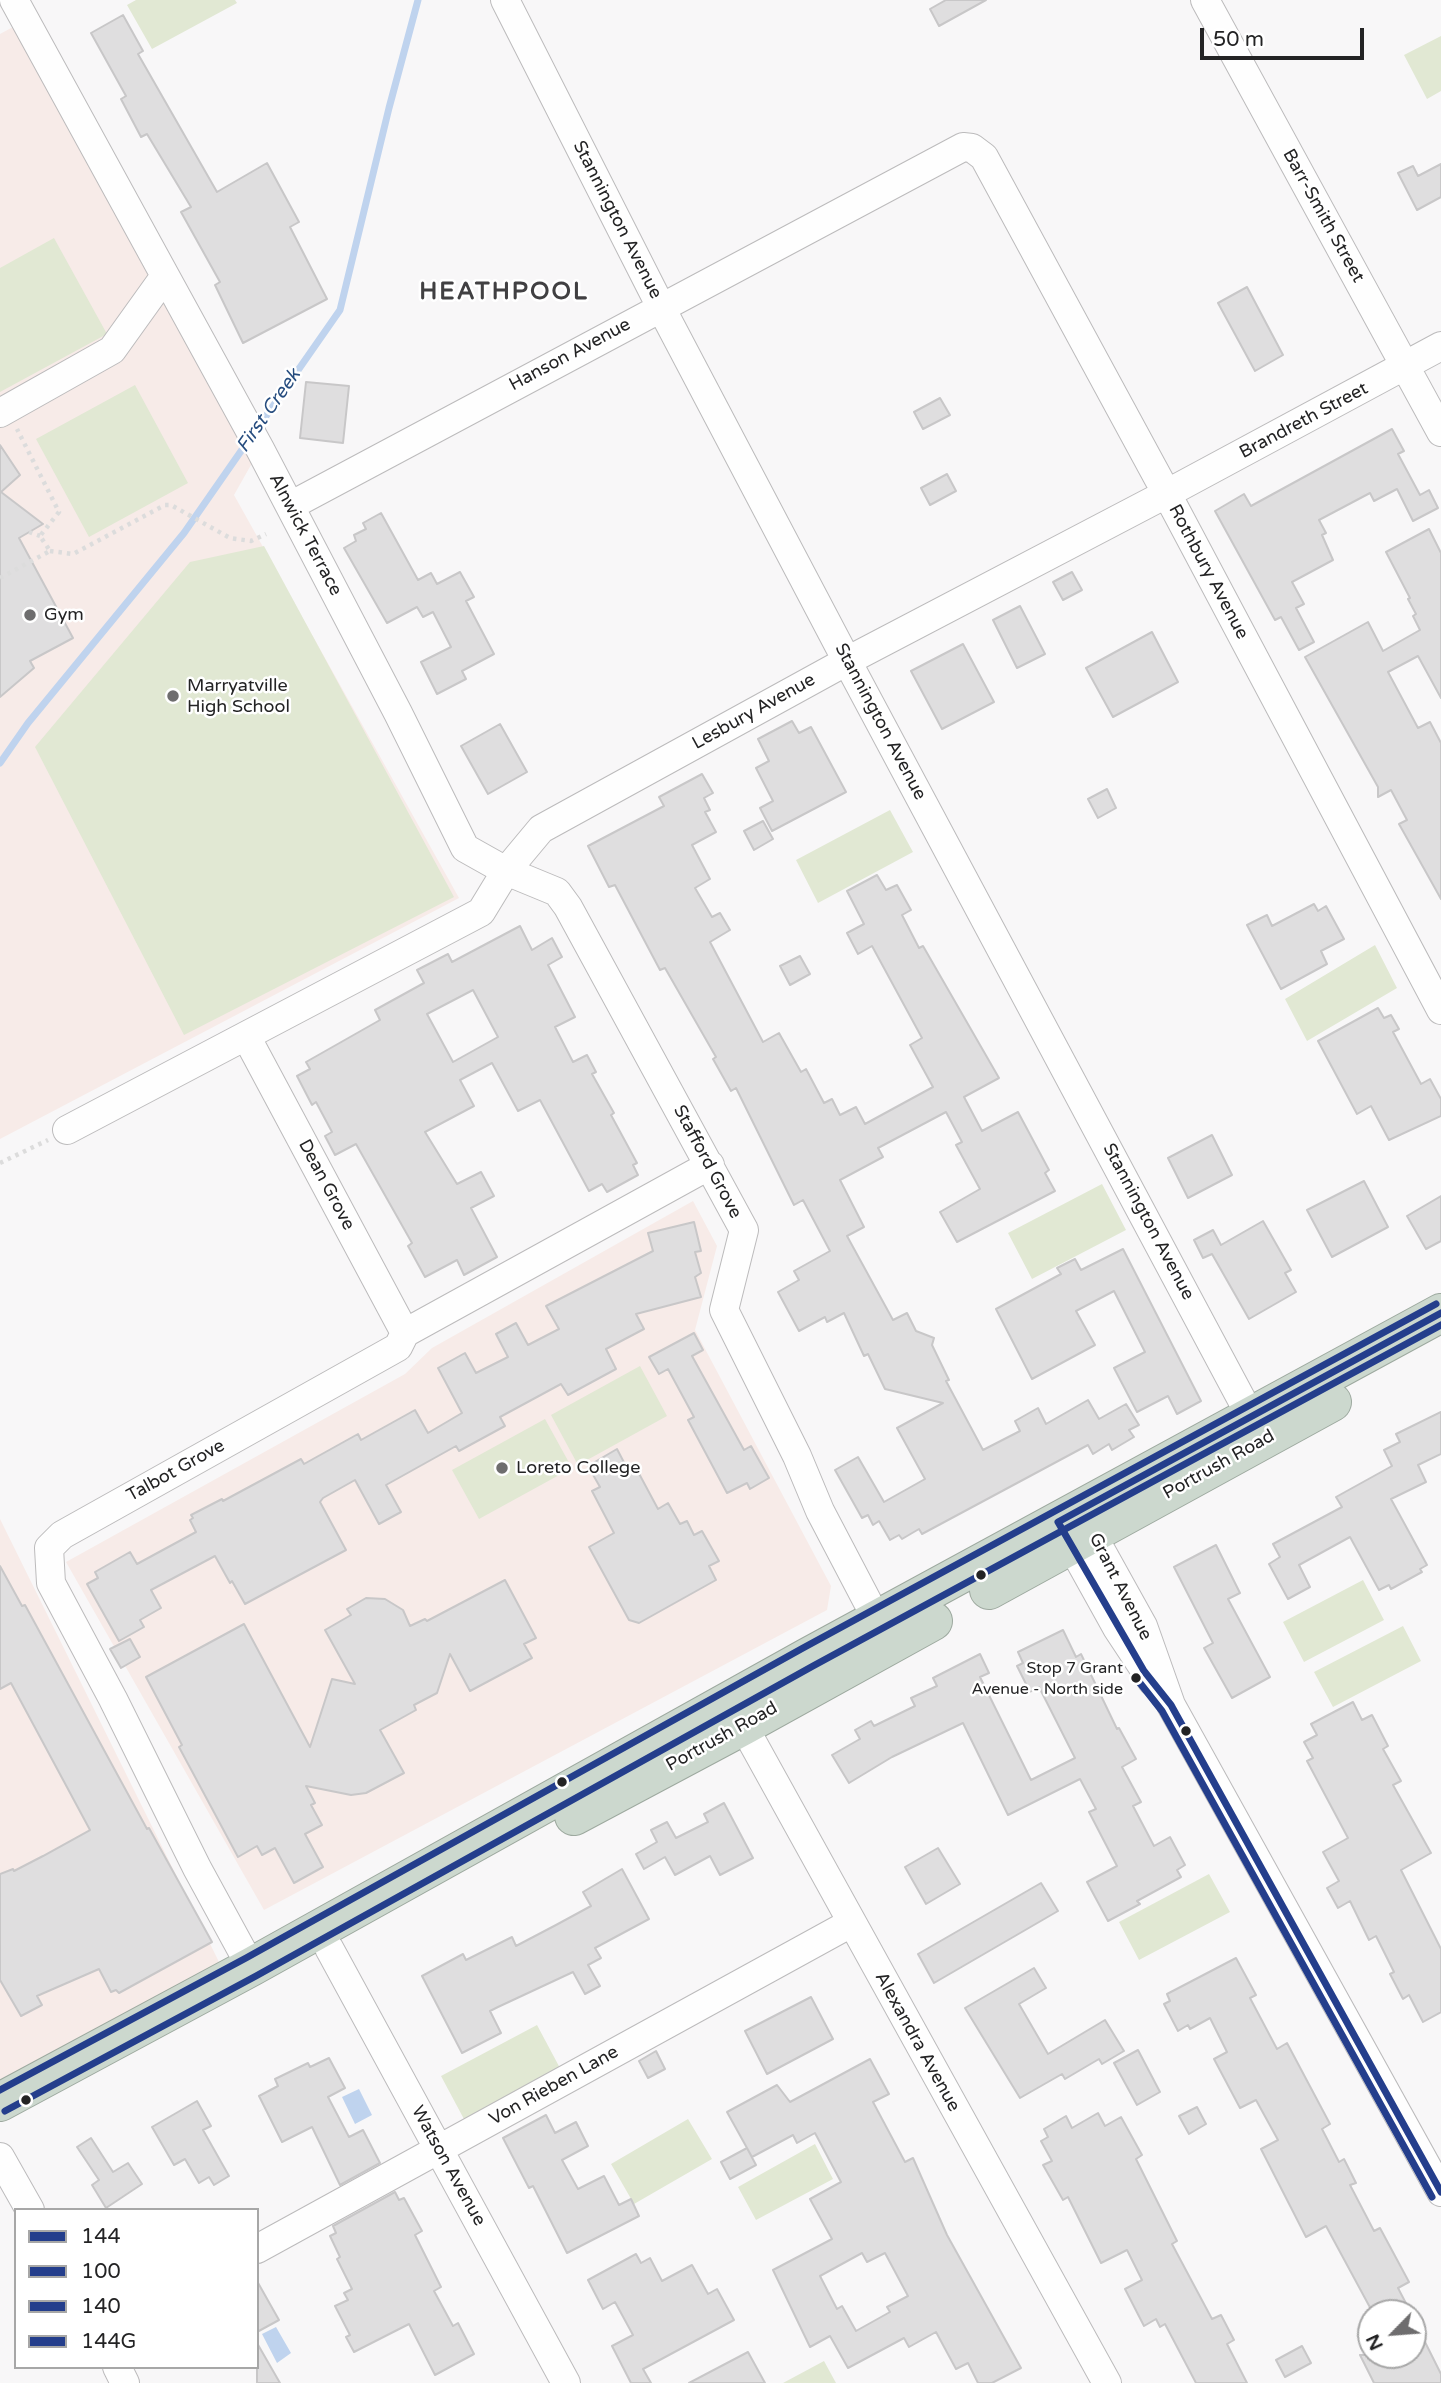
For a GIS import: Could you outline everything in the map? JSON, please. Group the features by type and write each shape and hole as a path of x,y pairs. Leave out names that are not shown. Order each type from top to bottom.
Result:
{"highway":[{"name":"Portrush Road","path":"1257,1428 1441,1313"},
{"name":"Portrush Road","path":"0,2127 329,1948 736,1713 1075,1527 1257,1428 1441,1341"},
{"name":"Portrush Road","path":"0,2102 736,1713"}],"street":[{"name":"Alnwick Terrace","path":"14,0 260,449 465,848 506,871"},
{"name":"Stannington Avenue","path":"505,0 847,661 1257,1428"},
{"name":"Barr-Smith Street","path":"1205,0 1441,432"},
{"name":"Hanson Avenue","path":"290,506 963,146"},
{"name":"Rothbury Avenue","path":"963,146 972,148 984,158 1441,1010"},
{"path":"3,412 112,350 165,276"},
{"name":"Brandreth Street","path":"1166,494 1441,346"},
{"name":"Lesbury Avenue","path":"506,871 541,829 847,661 1166,494"},
{"path":"67,1130 481,912 506,871"},
{"name":"Stafford Grove","path":"506,871 557,892 568,907 744,1230 724,1310 797,1456 820,1511 883,1632"},
{"name":"Dean Grove","path":"246,1036 405,1334"},
{"name":"Talbot Grove","path":"251,1967 51,1583 49,1548 62,1535 398,1347 405,1334 710,1165"},
{"name":"Grant Avenue","path":"1075,1527 1143,1626 1171,1705 1441,2192"},
{"name":"Alexandra Avenue","path":"736,1713 1107,2383"},
{"name":"Von Rieben Lane","path":"259,2248 851,1923"},
{"name":"Watson Avenue","path":"329,1948 566,2383"},
{"path":"0,2157 29,2208"}],"path":[{"path":"3,412 59,512 40,536"},
{"path":"0,578 50,551 73,554 165,505 171,505 230,538 251,541 266,534"},
{"path":"29,532 40,536 50,551"},
{"path":"0,1163 67,1130"}],"shaded area":[{"name":"Marryatville High School","path":"24,21 260,449 234,495 459,898 0,1139 0,34"},
{"name":"Loreto College","path":"693,1201 717,1246 695,1330 831,1586 827,1610 264,1910 66,1562 405,1374 432,1348"},
{"path":"0,1519 220,1964 0,2081"}],"green space":[{"path":"136,0 235,0 237,3 152,49 127,5"},
{"path":"1441,36 1441,91 1427,99 1404,55"},
{"path":"54,238 107,334 0,392 0,268"},
{"path":"135,385 188,483 89,537 36,439"},
{"path":"264,546 454,897 184,1035 35,747 190,562"},
{"path":"890,810 913,852 818,903 796,860"},
{"path":"1375,945 1397,988 1307,1041 1285,999"},
{"path":"1102,1184 1126,1230 1032,1279 1008,1233"},
{"path":"640,1366 667,1416 578,1465 551,1415"},
{"path":"545,1419 572,1468 479,1519 452,1470"},
{"path":"1363,1580 1384,1620 1304,1662 1283,1622"},
{"path":"1403,1626 1421,1661 1333,1707 1314,1672"},
{"path":"1209,1874 1230,1912 1139,1960 1119,1922"},
{"path":"537,2025 561,2070 465,2121 441,2076"},
{"path":"688,2119 712,2159 634,2204 611,2164"},
{"path":"815,2144 833,2179 756,2220 738,2187"},
{"path":"824,2361 836,2383 783,2383"}],"water":[{"path":"359,2089 372,2115 355,2124 342,2097"},
{"path":"276,2327 291,2353 277,2363 262,2334"}],"building":[{"path":"946,0 986,0 939,26 930,9"},
{"path":"123,15 143,51 138,54 217,192 267,163 299,222 290,227 327,299 243,343 215,285 220,282 181,212 191,207 147,134 141,137 121,99 126,96 91,33"},
{"path":"1441,164 1441,197 1417,210 1398,173 1413,166 1418,176"},
{"path":"1247,287 1283,355 1255,371 1218,303"},
{"path":"306,382 349,386 343,443 300,438"},
{"path":"940,398 950,415 923,429 914,412"},
{"path":"1392,429 1404,451 1398,454 1420,495 1429,490 1438,508 1413,521 1397,489 1374,501 1370,493 1319,520 1326,533 1322,535 1333,560 1292,582 1304,604 1296,608 1314,642 1299,650 1281,617 1275,620 1215,511 1244,494 1251,506"},
{"name":"Gym","path":"0,445 20,475 1,492 43,524 19,538 73,638 30,661 34,668 0,697"},
{"path":"947,474 956,491 930,505 921,488"},
{"path":"381,513 418,580 431,573 437,584 460,572 474,597 466,601 494,654 462,671 466,679 437,694 421,662 451,647 433,612 423,617 417,607 387,623 344,548 356,541 354,535 366,529 363,523"},
{"path":"1429,529 1441,553 1441,698 1418,656 1388,672 1418,728 1430,722 1441,743 1441,899 1399,824 1407,820 1391,790 1378,797 1378,787 1305,657 1368,622 1383,651 1420,630 1413,616 1416,614 1408,599 1410,598 1386,552"},
{"path":"1072,572 1082,590 1063,600 1053,582"},
{"path":"1020,606 1045,654 1017,668 993,620"},
{"path":"1152,632 1178,682 1113,717 1086,668"},
{"path":"963,644 994,702 942,729 911,671"},
{"path":"792,721 799,733 811,727 846,792 772,831 760,808 773,801 756,768 769,761 758,739"},
{"path":"500,724 527,772 488,794 461,746"},
{"path":"702,774 713,793 704,798 710,810 705,812 716,832 692,845 710,879 695,888 712,917 720,913 730,930 710,942 763,1042 779,1033 801,1072 806,1069 824,1103 832,1099 840,1115 856,1107 865,1124 933,1087 910,1045 922,1038 872,946 858,954 847,933 864,924 847,891 877,875 886,890 897,885 911,910 902,915 919,948 923,946 999,1078 964,1097 982,1131 1018,1112 1049,1170 1045,1173 1055,1191 957,1242 940,1212 980,1189 956,1145 962,1142 946,1112 878,1148 883,1157 840,1180 864,1227 847,1236 893,1320 907,1313 916,1331 934,1338 932,1345 949,1380 946,1381 983,1450 1020,1431 1015,1421 1038,1408 1046,1424 1088,1400 1099,1419 1126,1404 1139,1425 1129,1430 1134,1437 1112,1450 1109,1444 1093,1454 1088,1445 922,1534 919,1529 902,1539 899,1535 890,1540 879,1521 873,1525 868,1515 862,1518 835,1470 858,1457 884,1502 925,1479 897,1428 943,1403 885,1389 868,1354 864,1356 844,1313 827,1322 825,1317 799,1331 778,1292 799,1280 794,1271 830,1251 803,1200 794,1205 736,1088 731,1091 713,1059 716,1057 665,968 660,970 615,885 609,887 588,846 664,806 659,797"},
{"path":"1107,789 1116,808 1098,818 1088,799"},
{"path":"763,821 773,839 754,850 744,831"},
{"path":"1314,904 1318,911 1326,906 1344,939 1321,951 1327,964 1281,989 1247,925 1267,915 1272,926"},
{"path":"520,926 532,950 552,938 562,957 548,965 575,1017 555,1027 573,1062 587,1055 596,1072 592,1074 637,1163 633,1165 638,1175 607,1192 602,1184 589,1191 540,1100 518,1111 492,1063 460,1080 474,1106 425,1132 457,1184 481,1172 494,1196 471,1208 497,1257 464,1275 457,1260 425,1277 408,1246 412,1243 356,1144 335,1155 325,1136 332,1132 316,1102 312,1105 297,1076 310,1069 306,1062 380,1020 375,1010 424,983 417,970 448,954 452,962","holes":["473,990 498,1037 453,1062 427,1014"]},
{"path":"800,956 810,974 790,985 780,966"},
{"path":"1378,1008 1384,1018 1391,1015 1399,1029 1393,1032 1421,1084 1430,1079 1441,1099 1441,1116 1389,1140 1371,1106 1357,1114 1318,1041"},
{"path":"1212,1135 1232,1175 1188,1198 1168,1158"},
{"path":"1364,1181 1388,1227 1332,1257 1307,1210"},
{"path":"1441,1196 1441,1241 1426,1249 1407,1216"},
{"path":"1263,1221 1291,1270 1285,1273 1296,1292 1249,1319 1212,1254 1203,1258 1194,1240 1213,1230 1221,1245"},
{"path":"694,1222 701,1251 695,1252 701,1273 695,1277 701,1297 636,1314 644,1329 606,1349 616,1369 568,1395 561,1384 500,1417 505,1426 459,1451 456,1446 386,1485 401,1512 379,1524 355,1480 323,1498 320,1502 346,1550 245,1604 215,1556 151,1590 161,1608 140,1620 144,1627 119,1641 87,1584 98,1578 95,1572 130,1552 137,1564 196,1532 190,1520 193,1518 191,1515 301,1459 304,1464 358,1434 361,1440 415,1410 428,1433 462,1413 438,1368 465,1353 476,1373 508,1357 496,1334 516,1323 528,1345 559,1329 546,1306 653,1251 648,1233"},
{"path":"1123,1249 1201,1401 1177,1414 1168,1396 1137,1412 1114,1368 1145,1352 1114,1291 1076,1311 1095,1345 1032,1379 996,1309 1061,1274 1057,1268 1075,1259 1081,1270"},
{"path":"694,1333 703,1350 692,1356 744,1450 751,1446 769,1478 750,1489 747,1483 727,1493 688,1420 694,1417 668,1369 659,1374 649,1357"},
{"path":"1441,1412 1441,1454 1418,1465 1426,1482 1391,1499 1427,1565 1420,1569 1422,1572 1391,1589 1389,1585 1379,1590 1350,1537 1299,1565 1310,1587 1288,1599 1269,1564 1280,1557 1273,1544 1342,1507 1336,1497 1392,1466 1384,1450 1400,1442 1396,1434"},
{"path":"617,1449 629,1472 636,1468 658,1509 668,1503 680,1524 687,1521 694,1535 702,1531 719,1561 709,1566 716,1580 639,1623 629,1620 589,1547 614,1533 592,1491 600,1487 588,1466"},
{"path":"1216,1545 1240,1593 1228,1599 1270,1677 1232,1698 1204,1648 1213,1643 1174,1567"},
{"path":"0,1566 22,1606 25,1605 212,1942 119,1993 116,1990 111,1992 99,1969 37,1996 42,2005 21,2016 0,1980 0,1874 13,1869 14,1871 90,1830 11,1683 0,1689"},
{"path":"505,1580 536,1638 524,1644 532,1658 470,1691 450,1654 437,1693 414,1705 416,1710 380,1730 404,1773 366,1793 351,1795 306,1786 315,1803 311,1805 322,1825 305,1834 323,1867 294,1883 275,1848 262,1855 257,1846 238,1857 179,1747 182,1745 146,1677 244,1624 310,1747 332,1679 355,1684 325,1630 351,1615 347,1609 366,1598 385,1599 403,1610 410,1626 425,1619 427,1621"},
{"path":"1063,1630 1076,1657 1081,1654 1117,1729 1119,1728 1136,1759 1122,1767 1141,1802 1133,1806 1154,1846 1170,1837 1185,1865 1177,1870 1181,1877 1137,1901 1140,1904 1108,1921 1087,1882 1117,1866 1089,1812 1096,1809 1080,1779 1008,1815 963,1723 892,1757 849,1783 832,1755 860,1739 855,1730 871,1721 874,1726 915,1706 911,1698 937,1686 933,1678 980,1654 989,1673 980,1677 1031,1780 1075,1758 1039,1687 1030,1692 1017,1666 1023,1663 1018,1652"},
{"path":"130,1639 140,1657 121,1668 110,1649"},
{"path":"1353,1702 1362,1720 1372,1715 1388,1746 1383,1749 1401,1781 1393,1785 1431,1853 1401,1870 1441,1949 1441,2012 1423,2022 1409,1995 1403,1999 1390,1974 1394,1972 1376,1936 1369,1940 1350,1901 1338,1908 1327,1888 1339,1881 1323,1852 1348,1838 1307,1761 1313,1758 1304,1742 1317,1735 1311,1724"},
{"path":"724,1803 753,1858 720,1875 710,1856 675,1875 665,1857 644,1869 636,1854 657,1842 651,1830 667,1822 676,1838 708,1822 704,1814"},
{"path":"938,1848 960,1884 926,1904 905,1867"},
{"path":"622,1869 649,1919 595,1948 601,1958 588,1965 600,1986 585,1994 573,1972 498,2007 490,2011 501,2033 462,2053 422,1976 463,1954 466,1960 512,1937 516,1946 556,1925 591,1906 583,1892"},
{"path":"1041,1883 1058,1911 934,1983 918,1954"},
{"path":"1236,1958 1256,1995 1250,1998 1277,2049 1287,2043 1330,2124 1322,2129 1339,2162 1344,2159 1356,2183 1350,2185 1374,2231 1380,2228 1409,2282 1398,2288 1404,2299 1365,2299 1326,2226 1306,2237 1261,2149 1278,2140 1256,2100 1240,2108 1214,2059 1227,2052 1210,2018 1190,2029 1188,2025 1178,2031 1164,2004 1170,2001 1167,1994"},
{"path":"1034,1968 1046,1988 1019,2004 1048,2054 1105,2020 1124,2051 1102,2064 1099,2059 1065,2079 1062,2074 1020,2098 965,2008"},
{"path":"811,1997 833,2039 767,2074 745,2031"},
{"path":"1138,2050 1160,2092 1137,2105 1114,2063"},
{"path":"656,2051 665,2069 648,2078 639,2061"},
{"path":"329,2058 345,2088 328,2097 349,2137 363,2130 380,2163 340,2185 312,2127 282,2142 259,2096 278,2086 275,2079 308,2063 310,2067"},
{"path":"870,2059 889,2094 873,2102 905,2162 913,2158 947,2235 1021,2368 992,2383 978,2383 968,2363 956,2369 936,2332 909,2347 904,2338 848,2368 830,2336 810,2347 773,2270 832,2239 810,2199 841,2182 815,2133 797,2143 793,2135 752,2157 727,2112 777,2085 790,2102","holes":["862,2253 867,2262 885,2253 908,2296 887,2307 890,2312 856,2331 842,2306 837,2309 820,2276"]},
{"path":"197,2101 211,2126 203,2130 229,2176 214,2185 209,2177 199,2183 185,2159 174,2165 152,2127"},
{"path":"1197,2107 1206,2124 1189,2134 1179,2116"},
{"path":"1098,2113 1105,2126 1121,2117 1142,2155 1136,2159 1177,2241 1172,2244 1212,2319 1221,2315 1234,2340 1227,2344 1247,2383 1196,2383 1165,2324 1160,2327 1156,2319 1144,2326 1125,2289 1142,2280 1127,2250 1101,2263 1068,2197 1063,2200 1043,2165 1052,2161 1041,2141 1048,2137 1044,2129 1066,2116 1072,2128"},
{"path":"546,2115 555,2133 576,2122 588,2146 562,2160 578,2189 604,2176 619,2205 631,2199 639,2216 567,2253 533,2186 529,2188 503,2138"},
{"path":"91,2138 113,2172 128,2163 142,2184 106,2208 92,2185 99,2180 77,2147"},
{"path":"747,2148 756,2165 730,2179 721,2162"},
{"path":"395,2192 399,2200 404,2198 422,2231 415,2235 441,2287 434,2291 453,2326 458,2323 474,2354 435,2375 409,2324 354,2352 346,2337 350,2335 335,2306 348,2300 344,2293 352,2289 337,2259 340,2257 330,2236 336,2233 333,2226"},
{"path":"636,2254 641,2263 650,2258 662,2281 692,2265 708,2294 717,2289 734,2320 643,2369 651,2383 631,2383 612,2346 633,2335 615,2302 603,2309 588,2280"},
{"path":"259,2285 279,2320 259,2331"},
{"path":"259,2346 280,2383 257,2383 259,2369"},
{"path":"1302,2346 1311,2363 1285,2377 1276,2360"},
{"path":"1427,2346 1441,2374 1441,2383 1374,2383 1367,2369 1427,2369"},
{"path":"748,2352 765,2383 689,2383"}],"waterway":[{"name":"First Creek","path":"257,429 340,310 418,0"},
{"name":"First Creek","path":"0,763 28,723 184,533 248,441"}],"transit line":[{"name":"140","path":"0,2090 246,1958 803,1648 1436,1304"},
{"name":"144","path":"1441,1313 1058,1522 1144,1671 1171,1705 1441,2192"},
{"name":"100","path":"5,2111 256,1976 813,1666 1441,1325"},
{"name":"144G","path":"1136,1678 1162,1711 1432,2197"}],"place":[{"name":"Gym","path":"30,615"},
{"name":"Marryatville High School","path":"173,696"},
{"name":"Loreto College","path":"502,1468"},
{"name":"Stop 7 Grant Avenue - North side","path":"1136,1678"}],"district":[{"name":"HEATHPOOL","path":"504,293"}]}
